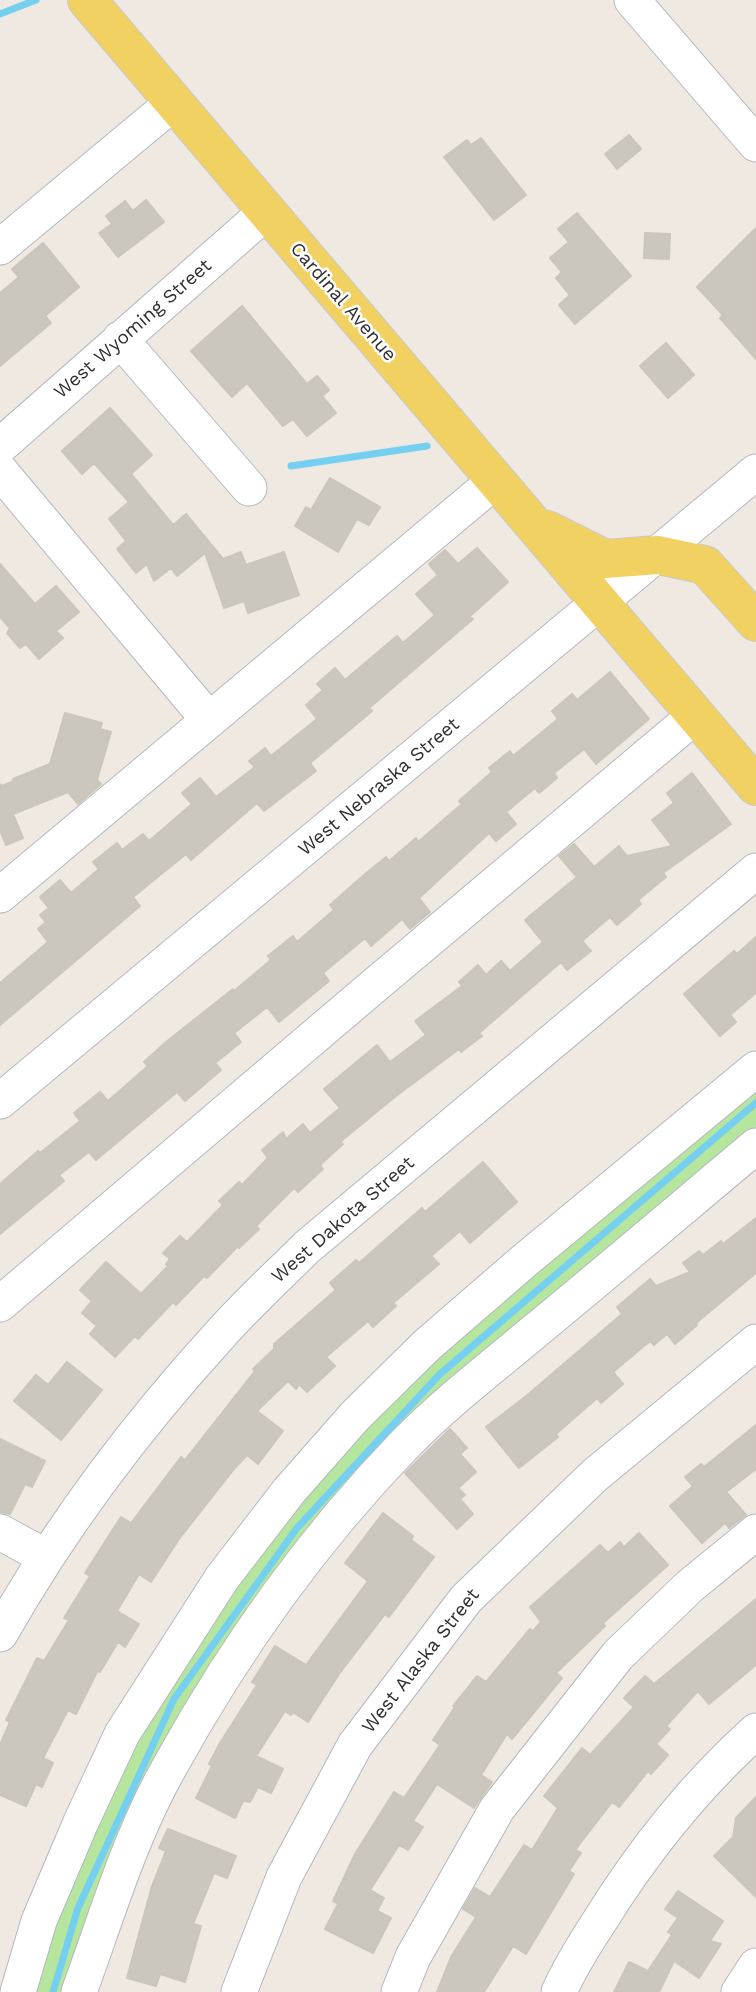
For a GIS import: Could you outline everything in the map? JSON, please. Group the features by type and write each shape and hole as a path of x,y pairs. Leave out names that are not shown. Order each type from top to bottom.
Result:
{"main road":[{"name":"Cardinal Avenue","path":"87,0 756,786"},
{"path":"531,522 605,559 658,555 705,565 756,622"}],"street":[{"path":"632,0 756,144"},
{"path":"0,247 173,103"},
{"name":"West Wyoming Street","path":"0,446 265,212"},
{"path":"120,339 249,488"},
{"path":"0,471 209,720"},
{"name":"West Nebraska Street","path":"0,1101 756,472"},
{"path":"0,895 495,481"},
{"path":"0,1304 696,715"},
{"name":"West Dakota Street","path":"0,1634 46,1557 108,1471 177,1382 218,1336 307,1247 756,871"},
{"path":"18,1992 39,1921 122,1734 222,1578 289,1491 355,1416 427,1345 756,1069"},
{"path":"79,1992 116,1888 169,1767 228,1669 323,1537 406,1443 459,1395 756,1146"},
{"name":"West Alaska Street","path":"239,1992 284,1877 355,1745 466,1599 595,1475 756,1342"},
{"path":"0,1532 46,1557"},
{"path":"399,1992 413,1957 497,1809 618,1655 690,1586 756,1532"},
{"path":"559,1992 569,1970 617,1892 653,1841 724,1760 756,1731"},
{"path":"738,1992 756,1966"}],"green space":[{"path":"756,1080 756,1133 445,1391 179,1722 71,1992 32,1992 43,1952 112,1783 182,1653 388,1395"}],"building":[{"path":"629,135 641,149 617,169 605,154"},
{"path":"481,138 526,195 494,220 444,157 467,140 471,145"},
{"path":"146,200 164,222 118,257 99,233 112,224 106,216 125,201 133,211"},
{"path":"577,213 631,276 575,324 559,305 570,295 556,278 562,272 550,258 569,242 558,229"},
{"path":"756,228 756,359 720,318 723,315 697,287"},
{"path":"645,233 670,234 669,259 644,258"},
{"path":"43,243 79,287 45,316 51,323 0,366 0,293 19,277 12,269"},
{"path":"242,306 307,384 317,376 329,390 322,396 336,413 307,436 293,419 283,426 247,383 232,397 191,351"},
{"path":"666,343 694,375 668,398 640,366"},
{"path":"110,408 152,455 131,474 173,525 186,514 223,559 241,552 246,565 284,552 299,595 248,613 244,601 224,608 205,553 177,576 171,568 154,581 147,564 136,573 117,549 126,541 109,519 129,502 94,463 82,474 62,451"},
{"path":"330,478 380,507 369,525 357,519 338,552 295,526 306,507 311,510"},
{"path":"477,548 508,582 469,617 473,619 369,708 372,711 310,763 316,771 264,811 257,803 191,860 186,854 133,897 140,906 0,1025 0,983 48,942 38,929 46,922 40,915 49,908 40,897 60,880 71,893 99,869 93,862 117,843 122,850 143,834 149,841 192,804 182,793 200,778 216,797 255,767 249,761 265,748 271,756 317,719 306,705 323,690 317,684 335,668 345,680 397,636 403,643 435,615 416,594 438,575 429,564 445,550 458,564"},
{"path":"0,564 35,604 56,586 79,612 56,631 63,638 39,659 26,644 20,648 7,633 10,628 0,617"},
{"path":"610,672 649,719 596,764 584,749 554,773 557,778 539,793 535,788 506,812 516,824 496,841 489,833 419,898 430,912 410,929 402,919 371,946 365,938 323,973 329,981 279,1022 267,1007 234,1033 241,1042 215,1063 221,1070 185,1101 177,1092 96,1160 89,1152 59,1175 64,1181 0,1234 0,1184 38,1151 40,1153 80,1121 74,1113 100,1092 108,1101 148,1066 144,1062 166,1042 233,989 234,991 271,960 268,956 293,936 297,942 334,910 330,905 364,875 386,857 389,861 416,838 418,842 462,804 459,801 492,772 489,768 510,751 513,756 558,719 552,711 572,694 577,700"},
{"path":"65,713 102,723 100,729 111,732 97,780 101,784 78,804 68,792 13,814 23,838 6,845 0,830 0,784 2,786 50,764"},
{"path":"692,773 731,824 663,873 666,877 638,900 641,904 617,925 610,917 582,941 591,951 567,970 561,962 479,1033 482,1036 461,1052 459,1049 396,1096 340,1142 343,1144 320,1165 323,1169 298,1192 294,1188 256,1226 259,1229 207,1278 204,1276 176,1305 173,1302 138,1339 135,1336 115,1357 90,1334 97,1326 82,1313 92,1301 80,1290 106,1262 141,1294 168,1266 166,1264 170,1259 163,1253 180,1236 187,1242 223,1205 219,1201 239,1182 242,1185 268,1158 262,1150 283,1132 286,1139 303,1124 310,1133 340,1108 324,1089 377,1045 390,1062 426,1035 415,1021 462,986 459,982 478,965 486,975 501,961 510,971 543,942 525,920 577,877 559,856 574,844 594,867 619,846 627,856 672,846 652,820 674,803 667,793"},
{"path":"756,937 756,993 730,1015 736,1022 720,1036 684,994 734,951 737,954"},
{"path":"483,1162 517,1202 470,1243 460,1231 431,1256 439,1264 393,1303 396,1306 373,1327 368,1321 326,1357 335,1366 307,1392 299,1384 296,1389 288,1381 257,1411 283,1431 258,1464 247,1455 234,1469 179,1539 151,1582 139,1574 117,1611 139,1624 125,1647 118,1642 100,1672 98,1670 76,1714 68,1710 43,1758 53,1763 42,1787 36,1784 26,1806 0,1795 0,1745 10,1722 6,1720 37,1658 44,1661 69,1620 64,1618 90,1576 85,1573 121,1517 131,1523 181,1457 185,1460 255,1371 253,1369 274,1349 274,1344 336,1290 330,1283 356,1260 359,1263 422,1208 425,1212"},
{"path":"756,1218 756,1273 675,1344 667,1334 654,1345 650,1341 613,1372 623,1384 601,1403 597,1398 556,1434 558,1437 519,1468 486,1427 622,1314 617,1307 650,1279 656,1286 690,1272 683,1263 699,1251 703,1255 721,1241 723,1244"},
{"path":"67,1362 102,1390 61,1440 14,1401 36,1375 48,1385"},
{"path":"756,1425 756,1469 726,1492 746,1515 729,1528 725,1523 702,1543 670,1506 693,1486 685,1477 701,1464 704,1467"},
{"path":"450,1429 467,1448 460,1454 476,1472 458,1488 465,1495 460,1499 473,1514 457,1529 405,1473"},
{"path":"0,1439 45,1461 32,1487 25,1484 10,1514 0,1512"},
{"path":"383,1513 413,1536 411,1540 434,1557 389,1617 385,1614 339,1674 308,1722 293,1712 291,1715 285,1711 256,1756 283,1769 271,1793 258,1787 250,1802 243,1801 235,1818 196,1798 212,1766 209,1764 257,1685 252,1682 275,1646 306,1665 368,1581 345,1563"},
{"path":"639,1533 668,1565 603,1623 605,1626 556,1673 562,1678 512,1739 507,1734 481,1775 492,1782 474,1808 437,1784 413,1821 423,1827 408,1850 399,1845 370,1890 384,1898 377,1911 391,1918 373,1953 325,1929 338,1904 333,1901 355,1854 394,1792 404,1798 440,1745 433,1740 455,1707 453,1706 477,1676 486,1682 530,1629 533,1631 541,1622 530,1607 600,1545 608,1553 620,1542 624,1547"},
{"path":"756,1599 756,1665 709,1704 698,1691 666,1726 670,1729 656,1744 668,1755 651,1774 648,1771 619,1807 612,1802 575,1850 581,1853 569,1871 574,1874 526,1954 513,1946 484,1992 437,1992 451,1957 476,1917 463,1909 475,1888 490,1897 524,1845 532,1850 558,1808 544,1796 582,1748 590,1755 634,1707 624,1698 645,1676 654,1684"},
{"path":"756,1797 756,1897 714,1856 733,1837 736,1818"},
{"path":"168,1829 236,1856 227,1878 214,1873 193,1924 201,1926 185,1982 160,1974 156,1986 127,1978 152,1886 166,1851 159,1848"},
{"path":"678,1891 723,1921 710,1941 721,1944 699,1978 674,1961 659,1992 614,1992 629,1962 648,1971 672,1935 668,1932 678,1918 665,1909"}],"waterway":[{"path":"0,14 36,0"},
{"path":"291,466 427,446"},
{"path":"53,1992 78,1908 174,1699 297,1528 440,1374 756,1103"}]}
